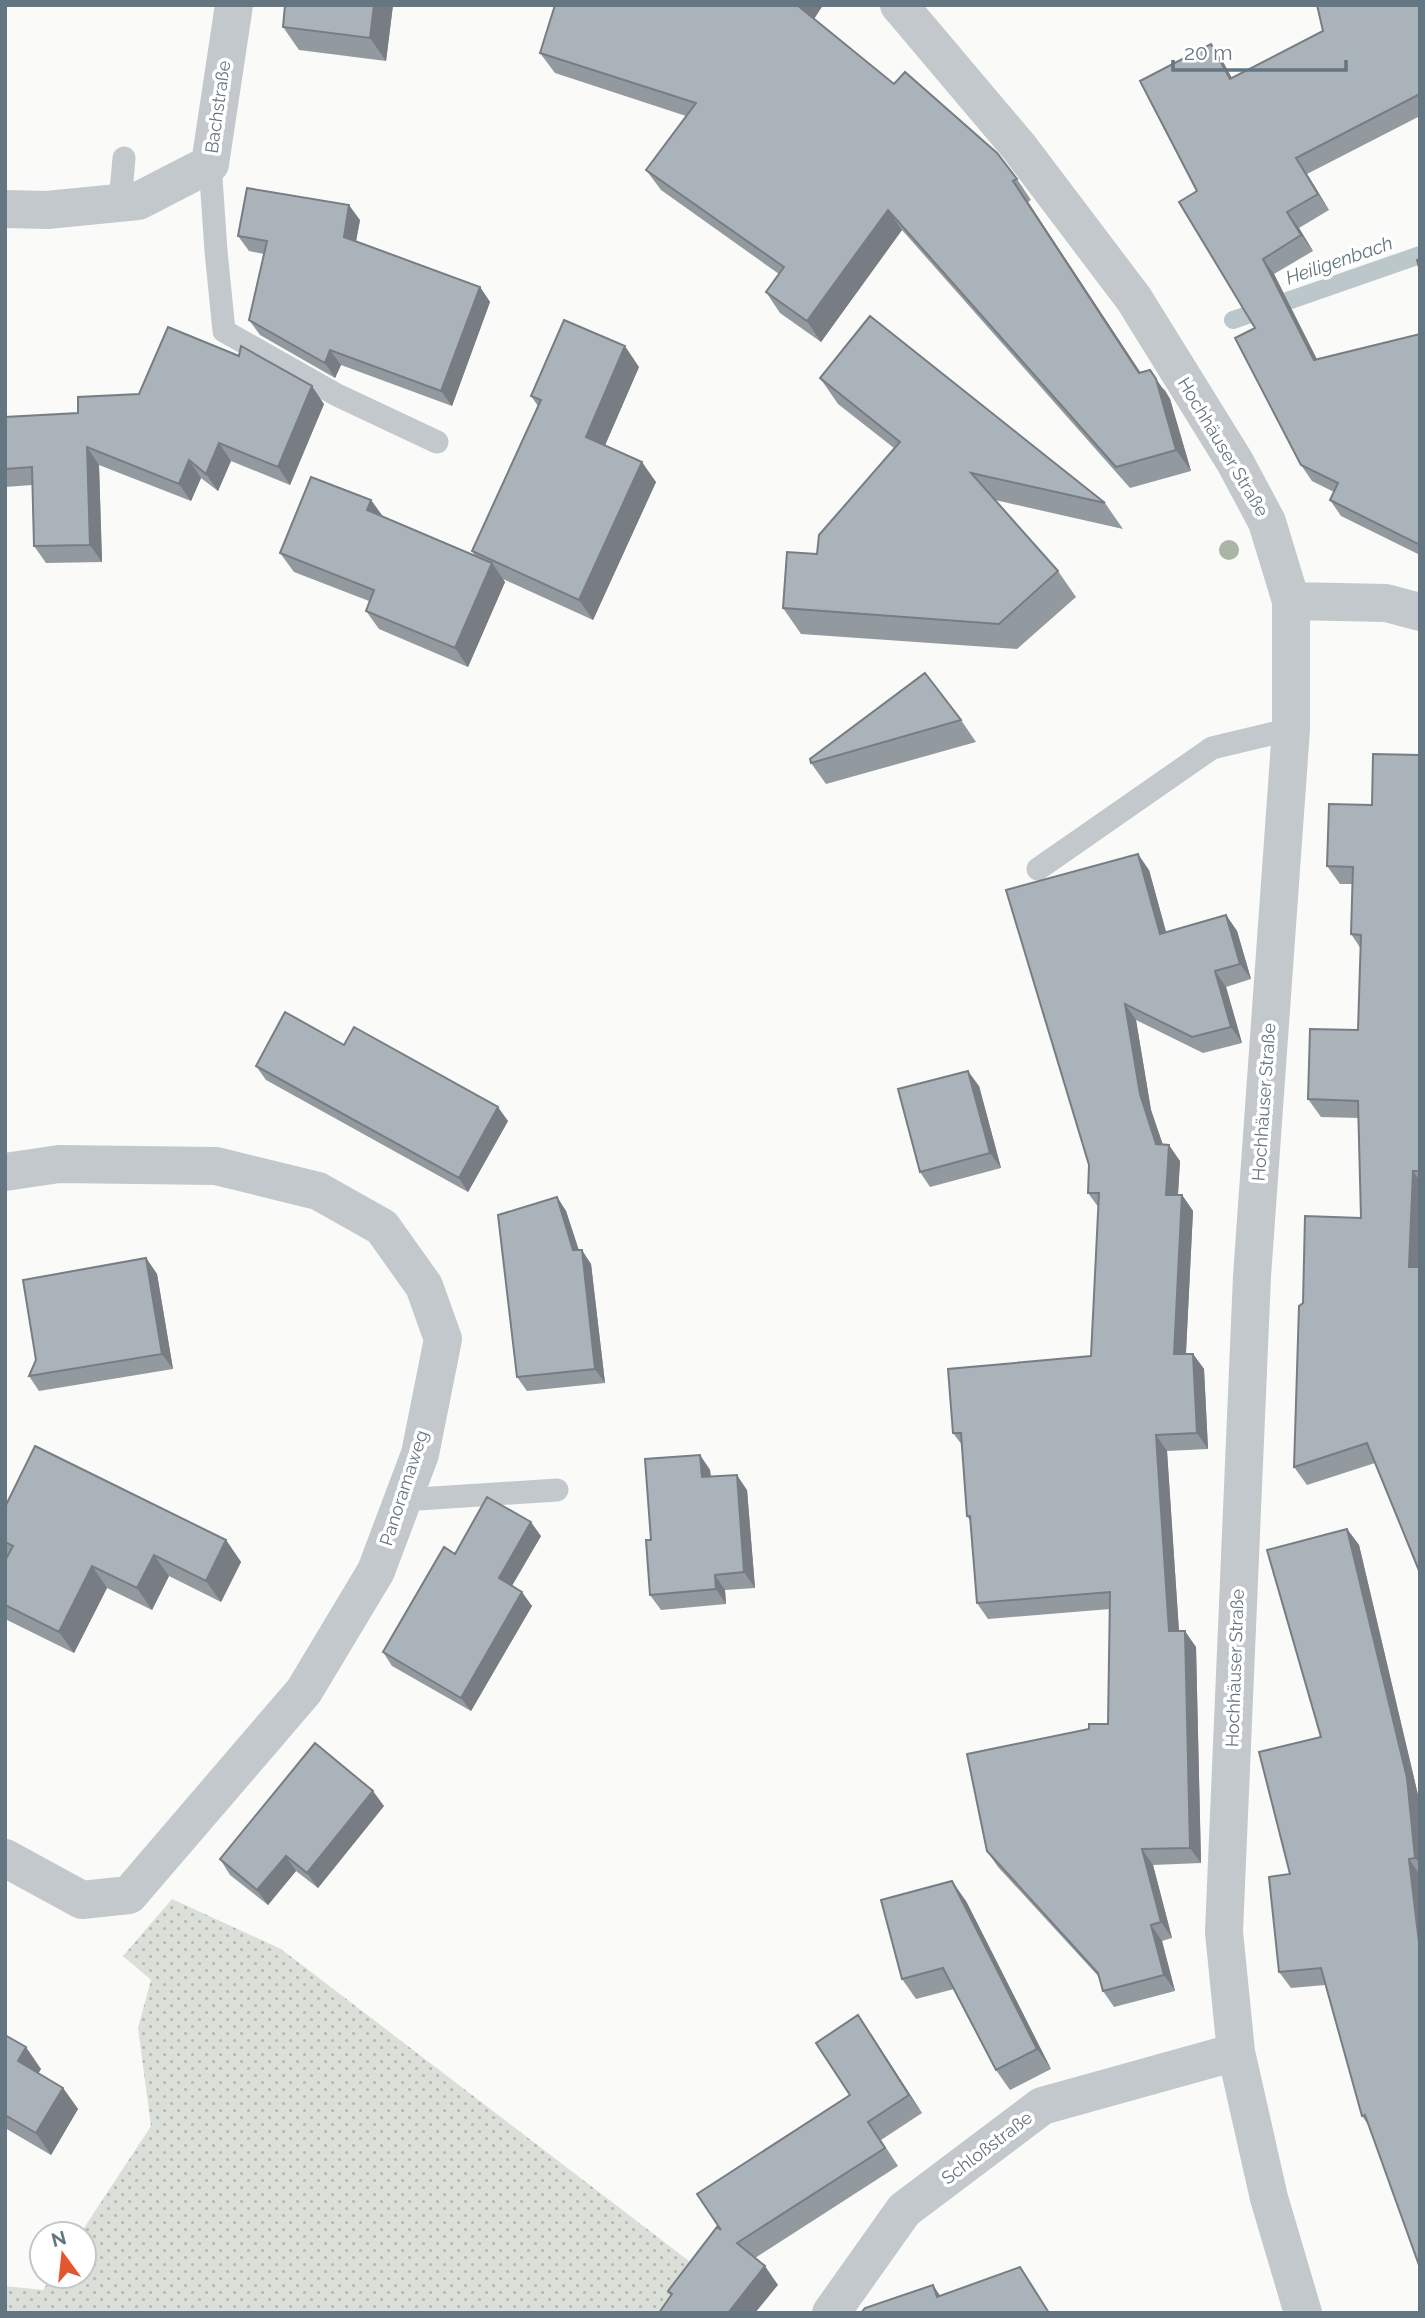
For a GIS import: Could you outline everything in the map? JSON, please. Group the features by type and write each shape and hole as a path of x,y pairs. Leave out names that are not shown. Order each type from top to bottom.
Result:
{"street":[{"name":"Bachstraße","path":"5,209 47,210 138,201 210,164 234,5"},
{"name":"Hochhäuser Straße","path":"899,5 1019,147 1133,299 1268,522 1291,601 1291,729 1252,1276 1225,1918 1236,2052 1269,2198 1303,2313"},
{"path":"1291,601 1386,603 1420,612"},
{"name":"Panoramaweg","path":"5,1172 60,1164 216,1166 318,1191 382,1227 424,1286 443,1339 419,1454 376,1572 304,1691 129,1895 82,1900 5,1858"},
{"name":"Schloßstraße","path":"831,2313 904,2210 1042,2106 1236,2052"}],"lane":[{"path":"120,203 124,158"},
{"path":"210,164 224,331 337,394 437,442"},
{"path":"1038,869 1212,748 1291,729"},
{"path":"403,1500 557,1490"}],"shaded area":[{"path":"172,1899 281,1949 689,2261 664,2313 5,2313 5,2286 28,2290 98,2290 98,2220 89,2220 151,2126 138,2028 151,1980 123,1956"}],"building":[{"path":"285,5 374,5 370,38 283,27"},
{"path":"555,5 797,5 894,84 905,72 997,153 1017,179 1013,181 1139,373 1150,370 1156,379 1176,450 1116,467 888,210 807,321 766,292 784,267 646,170 696,103 540,53"},
{"path":"1317,5 1420,5 1420,94 1296,158 1318,194 1287,212 1301,235 1263,259 1314,360 1420,334 1420,545 1330,500 1338,483 1301,465 1235,338 1255,328 1179,202 1197,191 1140,81 1211,44 1230,79 1323,31"},
{"path":"247,188 349,205 344,237 480,287 441,391 330,350 325,363 249,320 267,241 238,236"},
{"path":"870,316 1105,503 971,473 1058,571 999,624 783,608 787,552 817,554 819,535 900,442 820,378"},
{"path":"564,320 625,346 586,437 642,462 579,600 472,551 541,400 531,396"},
{"path":"168,327 239,356 241,346 312,386 278,467 219,443 206,474 189,460 179,484 87,447 90,545 34,546 32,467 5,469 5,417 78,413 78,397 139,394"},
{"path":"311,477 371,500 367,510 492,563 455,648 366,611 374,590 280,553"},
{"path":"925,673 961,720 811,763 810,759"},
{"path":"1373,754 1420,755 1420,1171 1413,1171 1409,1267 1420,1267 1420,1573 1367,1443 1294,1467 1305,1216 1361,1218 1358,1101 1308,1099 1310,1029 1358,1030 1361,935 1351,934 1353,867 1327,866 1329,804 1372,805"},
{"path":"1138,854 1160,934 1226,915 1240,964 1215,971 1231,1027 1192,1037 1125,1004 1140,1094 1156,1144 1169,1145 1166,1195 1182,1195 1174,1354 1193,1354 1197,1433 1156,1435 1169,1631 1185,1631 1190,1848 1142,1849 1161,1922 1151,1925 1164,1975 1103,1991 1098,1973 987,1851 967,1754 1089,1729 1089,1724 1108,1724 1110,1592 977,1603 961,1433 953,1433 948,1369 1091,1356 1099,1193 1088,1193 1089,1165 1006,890"},
{"path":"285,1012 344,1045 354,1027 498,1107 459,1178 256,1066"},
{"path":"968,1071 990,1153 920,1172 898,1089"},
{"path":"557,1197 573,1250 582,1250 595,1369 517,1377 498,1215"},
{"path":"146,1258 162,1354 29,1376 36,1360 23,1280"},
{"path":"35,1446 226,1540 206,1581 154,1555 137,1588 92,1566 59,1632 5,1605 5,1561 13,1546 5,1542 5,1507"},
{"path":"700,1455 702,1477 737,1475 744,1572 715,1575 716,1589 650,1595 646,1540 651,1540 645,1459"},
{"path":"487,1497 531,1522 499,1578 522,1592 461,1698 383,1652 444,1547 455,1554"},
{"path":"1347,1529 1407,1778 1415,1858 1409,1859 1420,1951 1420,2268 1365,2115 1362,2116 1321,1968 1279,1972 1269,1877 1290,1874 1259,1752 1321,1737 1267,1550"},
{"path":"315,1743 373,1791 307,1873 286,1856 257,1890 220,1859"},
{"path":"952,1881 1037,2049 996,2070 943,1968 902,1979 881,1900"},
{"path":"858,2015 909,2095 868,2122 885,2148 737,2243 765,2266 728,2313 659,2313 672,2294 668,2291 717,2227 721,2230 697,2194 850,2095 816,2043"},
{"path":"5,2035 26,2047 18,2061 63,2088 36,2133 5,2115"},
{"path":"1020,2267 1049,2313 861,2313 865,2308 933,2285 937,2297"}],"waterway":[{"name":"Heiligenbach","path":"1233,320 1420,255"}]}
